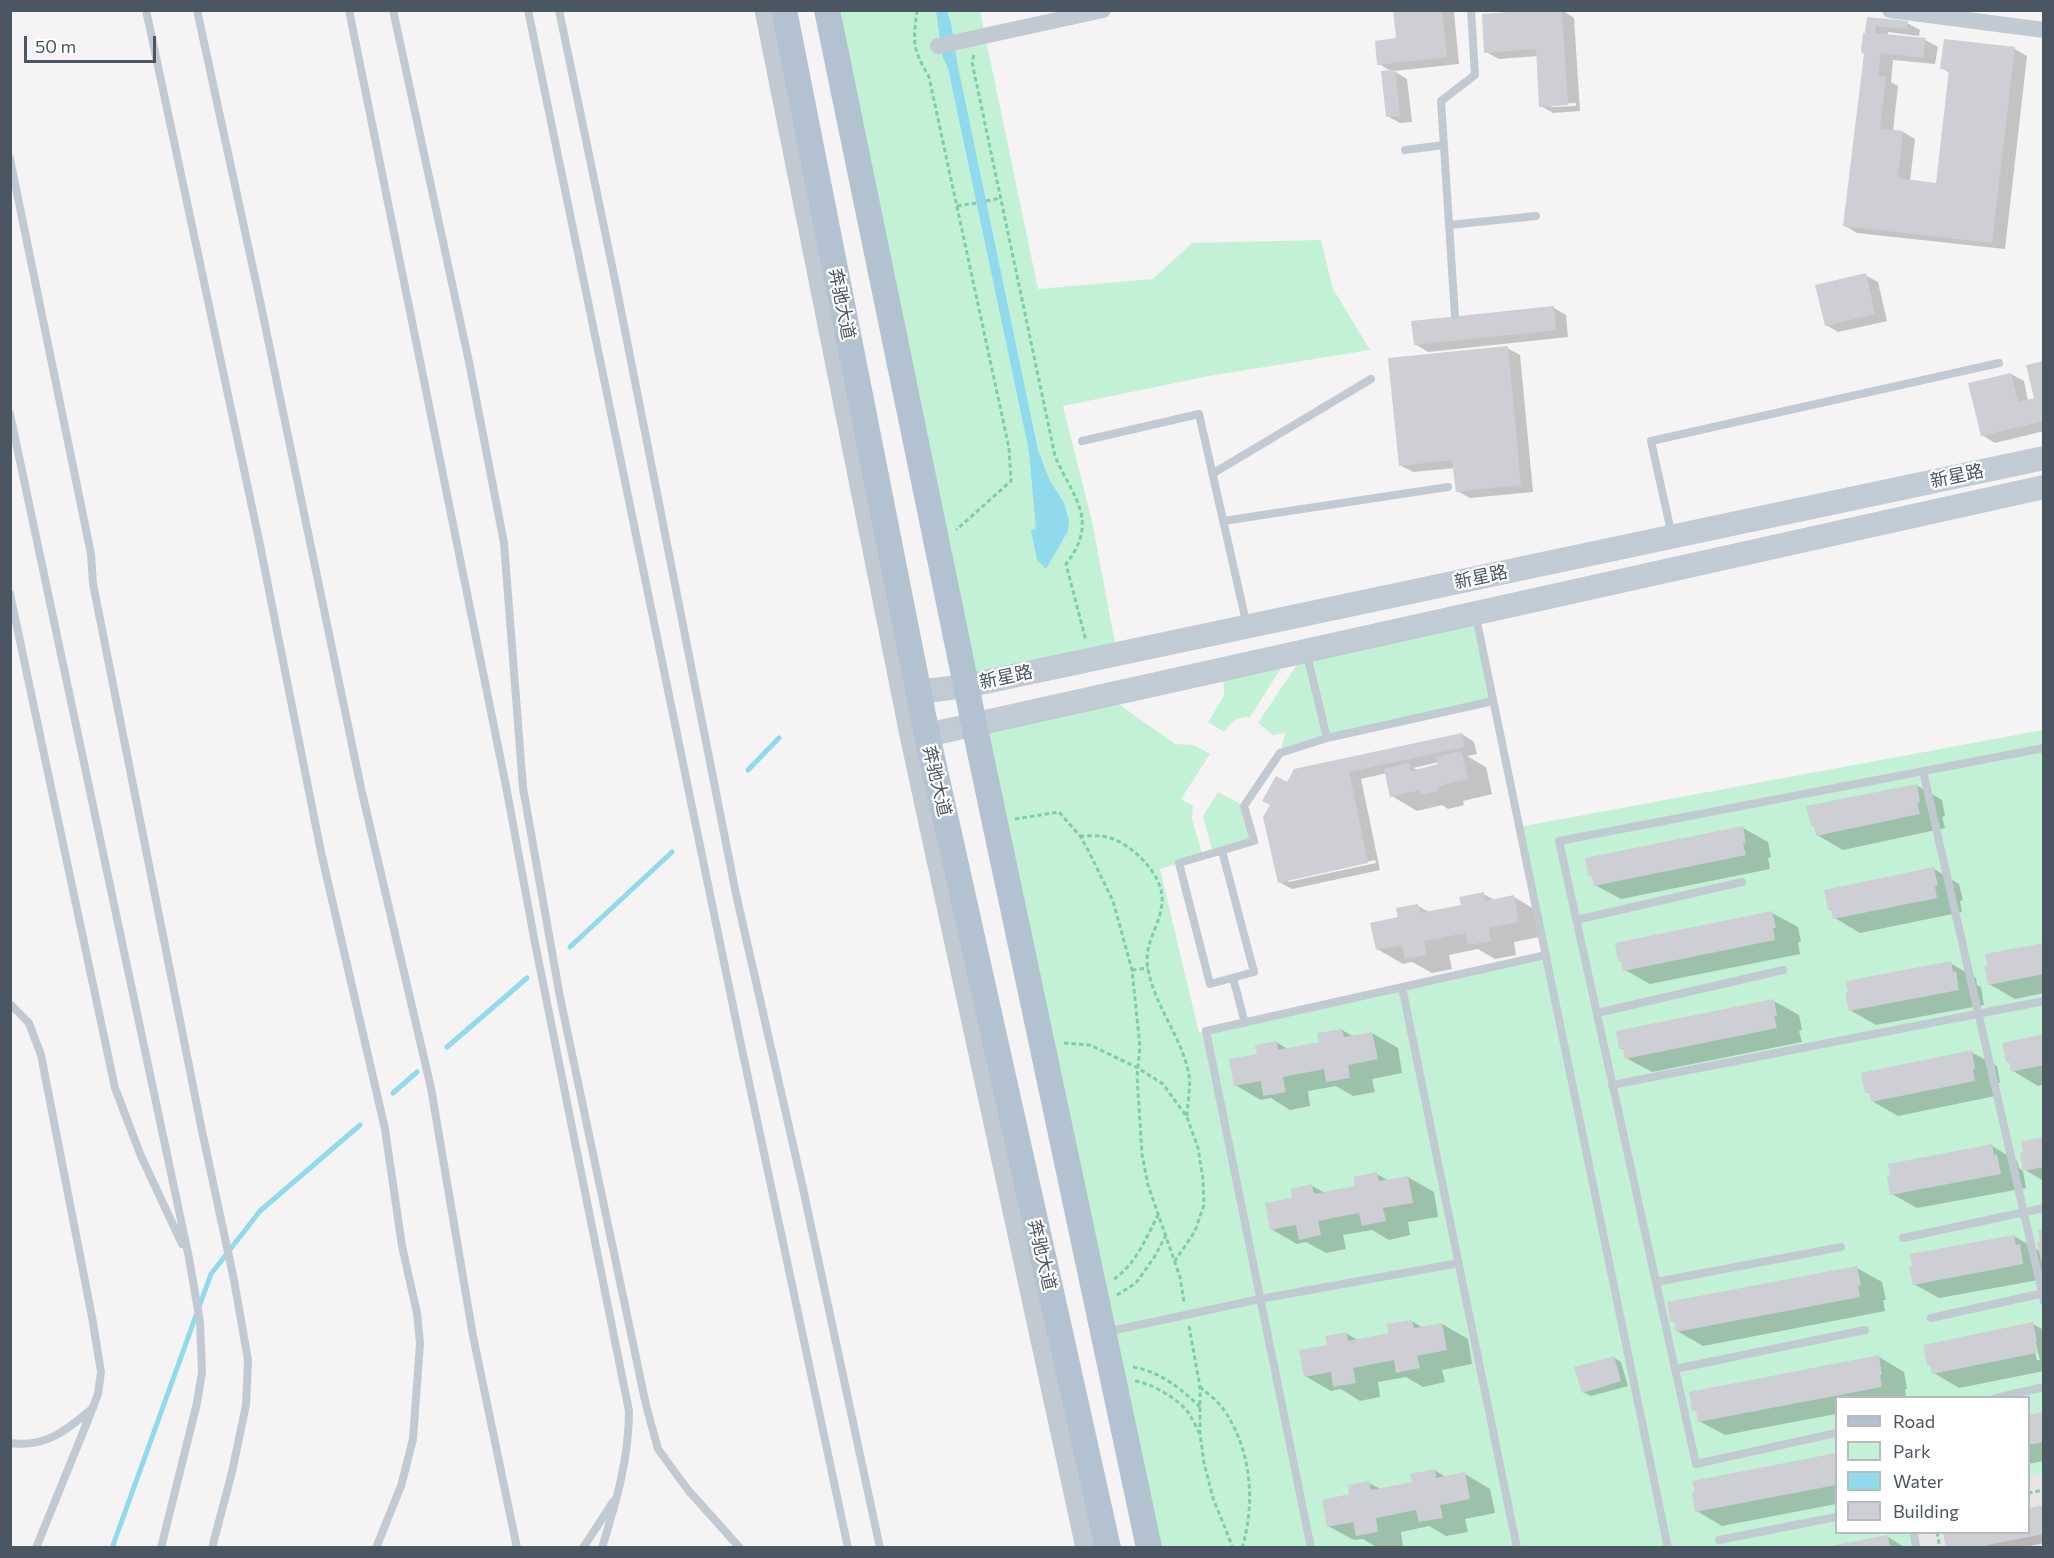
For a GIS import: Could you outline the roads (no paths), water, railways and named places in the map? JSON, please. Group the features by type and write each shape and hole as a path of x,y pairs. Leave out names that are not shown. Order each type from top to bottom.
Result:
{"main road":[{"name":"奔驰大道","path":"784,10 910,678 927,735 1108,1548"},
{"path":"827,10 966,686 1149,1548"},
{"name":"新星路","path":"910,678 966,686 2043,458"},
{"name":"新星路","path":"927,735 2043,487"}],"street":[{"path":"765,10 910,678 1086,1548"},
{"path":"938,46 979,39 1103,10"},
{"path":"1890,10 2043,30"}],"lane":[{"path":"146,10 259,540 321,852 384,1129 402,1246 417,1313 420,1343 413,1439 401,1486 376,1548"},
{"path":"197,10 264,319 361,788 432,1088 472,1336 517,1548"},
{"path":"349,10 506,786 535,943 629,1411 626,1455 618,1494 602,1548"},
{"path":"393,10 469,362 504,543 523,788 560,997 646,1405 658,1449 688,1490 740,1548"},
{"path":"528,10 740,1040 848,1548"},
{"path":"559,10 627,339 736,894 802,1184 880,1548"},
{"path":"1455,316 1441,101 1475,75 1472,10"},
{"path":"1405,150 1444,145"},
{"path":"10,159 91,554 93,584 234,1280 248,1360 246,1405 232,1472 212,1548"},
{"path":"1449,225 1536,216"},
{"path":"1672,537 1650,441 1999,363"},
{"path":"1212,474 1371,379"},
{"path":"10,414 189,1258 200,1322 202,1372 197,1403 160,1548"},
{"path":"1082,441 1199,414 1247,627"},
{"path":"1223,521 1448,487"},
{"path":"10,594 116,1088 141,1156 189,1258"},
{"path":"1475,613 1668,1548"},
{"path":"1306,651 1327,738"},
{"path":"1222,850 1254,972 1210,984 1179,863 1222,850 1254,841 1244,806 1280,753 1327,738 1493,701"},
{"path":"1835,1433 1696,1464 1558,841 2043,748"},
{"path":"1923,771 2043,1295 1932,1318"},
{"path":"1576,920 1742,882"},
{"path":"1311,1548 1206,1031 1546,955"},
{"path":"1597,1013 1783,970"},
{"path":"1233,978 1245,1023"},
{"path":"1402,987 1517,1548"},
{"path":"1612,1085 2043,1001"},
{"path":"10,1004 29,1023 41,1055 101,1372 98,1394 36,1548"},
{"path":"1903,1238 2043,1208"},
{"path":"1656,1282 1841,1247"},
{"path":"1103,1333 1260,1299 1459,1263"},
{"path":"1675,1369 1864,1330"},
{"path":"2005,1396 2043,1387"},
{"path":"10,1443 25,1445 50,1439 70,1428 93,1407"},
{"path":"583,1548 618,1494"},
{"path":"1719,1540 1835,1517"}],"water":[{"path":"936,11 947,11 951,23 958,67 1038,450 1049,479 1064,503 1069,520 1068,531 1046,569 1037,560 1031,530 1036,529 1029,451 948,68 942,55"}],"waterway":[{"path":"748,770 779,738"},
{"path":"570,947 672,852"},
{"path":"447,1047 527,978"},
{"path":"393,1093 417,1072"},
{"path":"112,1548 211,1274 260,1211 360,1125"}]}
